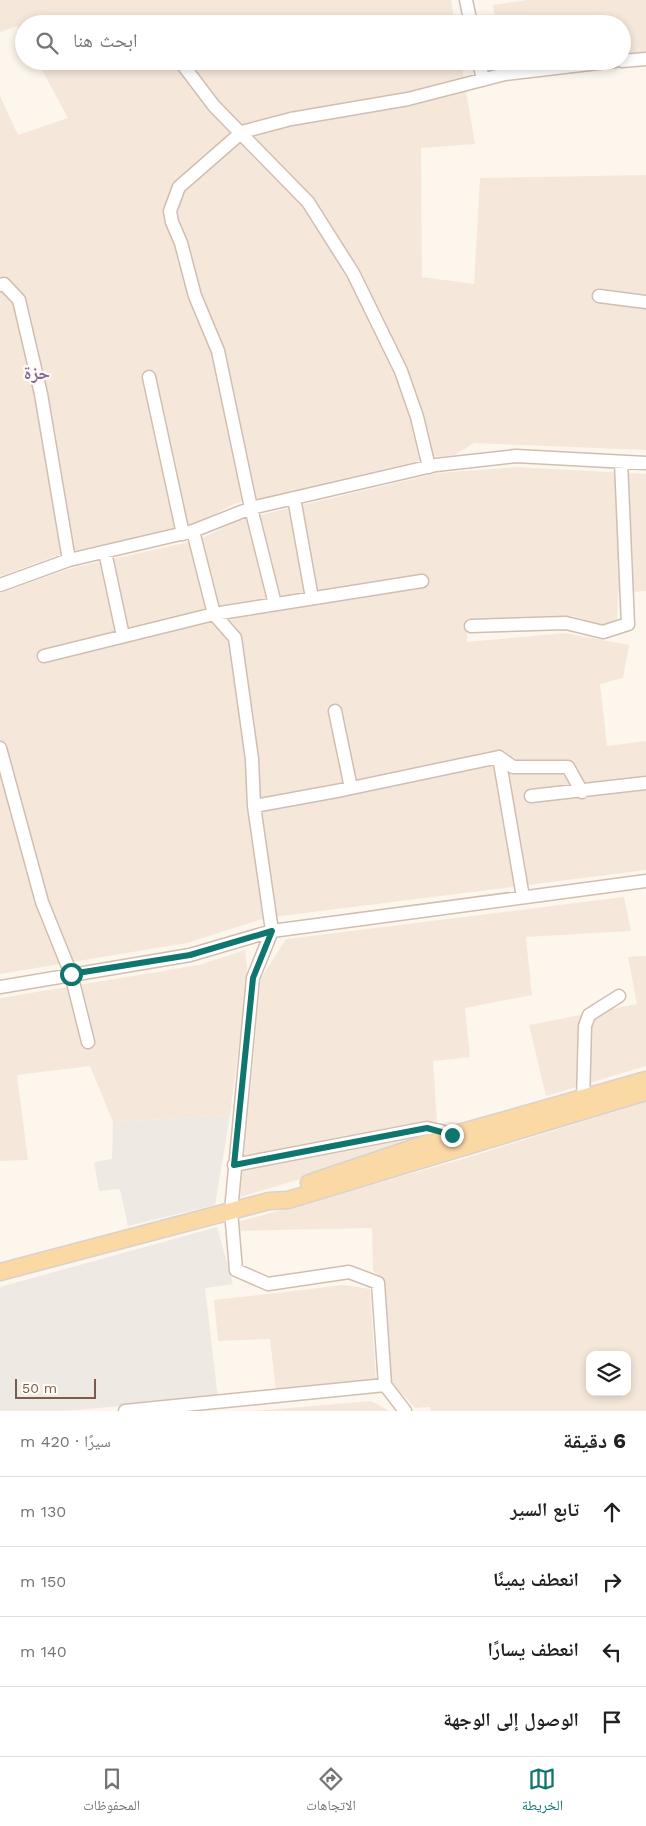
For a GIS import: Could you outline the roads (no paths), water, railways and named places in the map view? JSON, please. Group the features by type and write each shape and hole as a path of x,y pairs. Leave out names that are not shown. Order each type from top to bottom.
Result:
{"main road":[{"path":"455,1142 646,1080"},
{"path":"0,1272 269,1201 285,1191 455,1142 646,1092"}],"street":[{"path":"466,0 469,15"},
{"path":"631,60 646,59"},
{"path":"187,70 214,106 242,132 308,202 353,273 401,371 417,417 429,466"},
{"path":"481,70 483,80"},
{"path":"275,604 251,508 218,351 195,296 181,243 172,222 170,211 179,187 242,132 291,119 408,99 505,74 539,70"},
{"path":"0,285 4,284 18,300 41,394 69,560"},
{"path":"599,296 646,302"},
{"path":"150,377 188,533 214,614 235,638 252,759 254,806 272,931 253,978 231,1211 236,1270 268,1284 349,1272 378,1283 385,1385 405,1411"},
{"path":"0,585 69,560 188,533 251,508 429,466 516,456 646,463"},
{"path":"471,626 566,623 603,632 628,624 621,462"},
{"path":"294,498 312,598"},
{"path":"104,552 123,636"},
{"path":"44,656 214,614 422,581"},
{"path":"335,711 351,788"},
{"path":"0,748 42,902 71,974 88,1042"},
{"path":"254,806 499,757 513,767 568,767 582,792"},
{"path":"499,757 523,897"},
{"path":"531,796 582,792 646,783"},
{"path":"0,987 190,955 272,931 646,881"},
{"path":"583,1100 584,1026 589,1015 620,996"},
{"path":"234,1165 427,1128 455,1142"},
{"path":"125,1411 157,1410 385,1385"}],"district":[{"name":"حزة","path":"37,373"}]}
